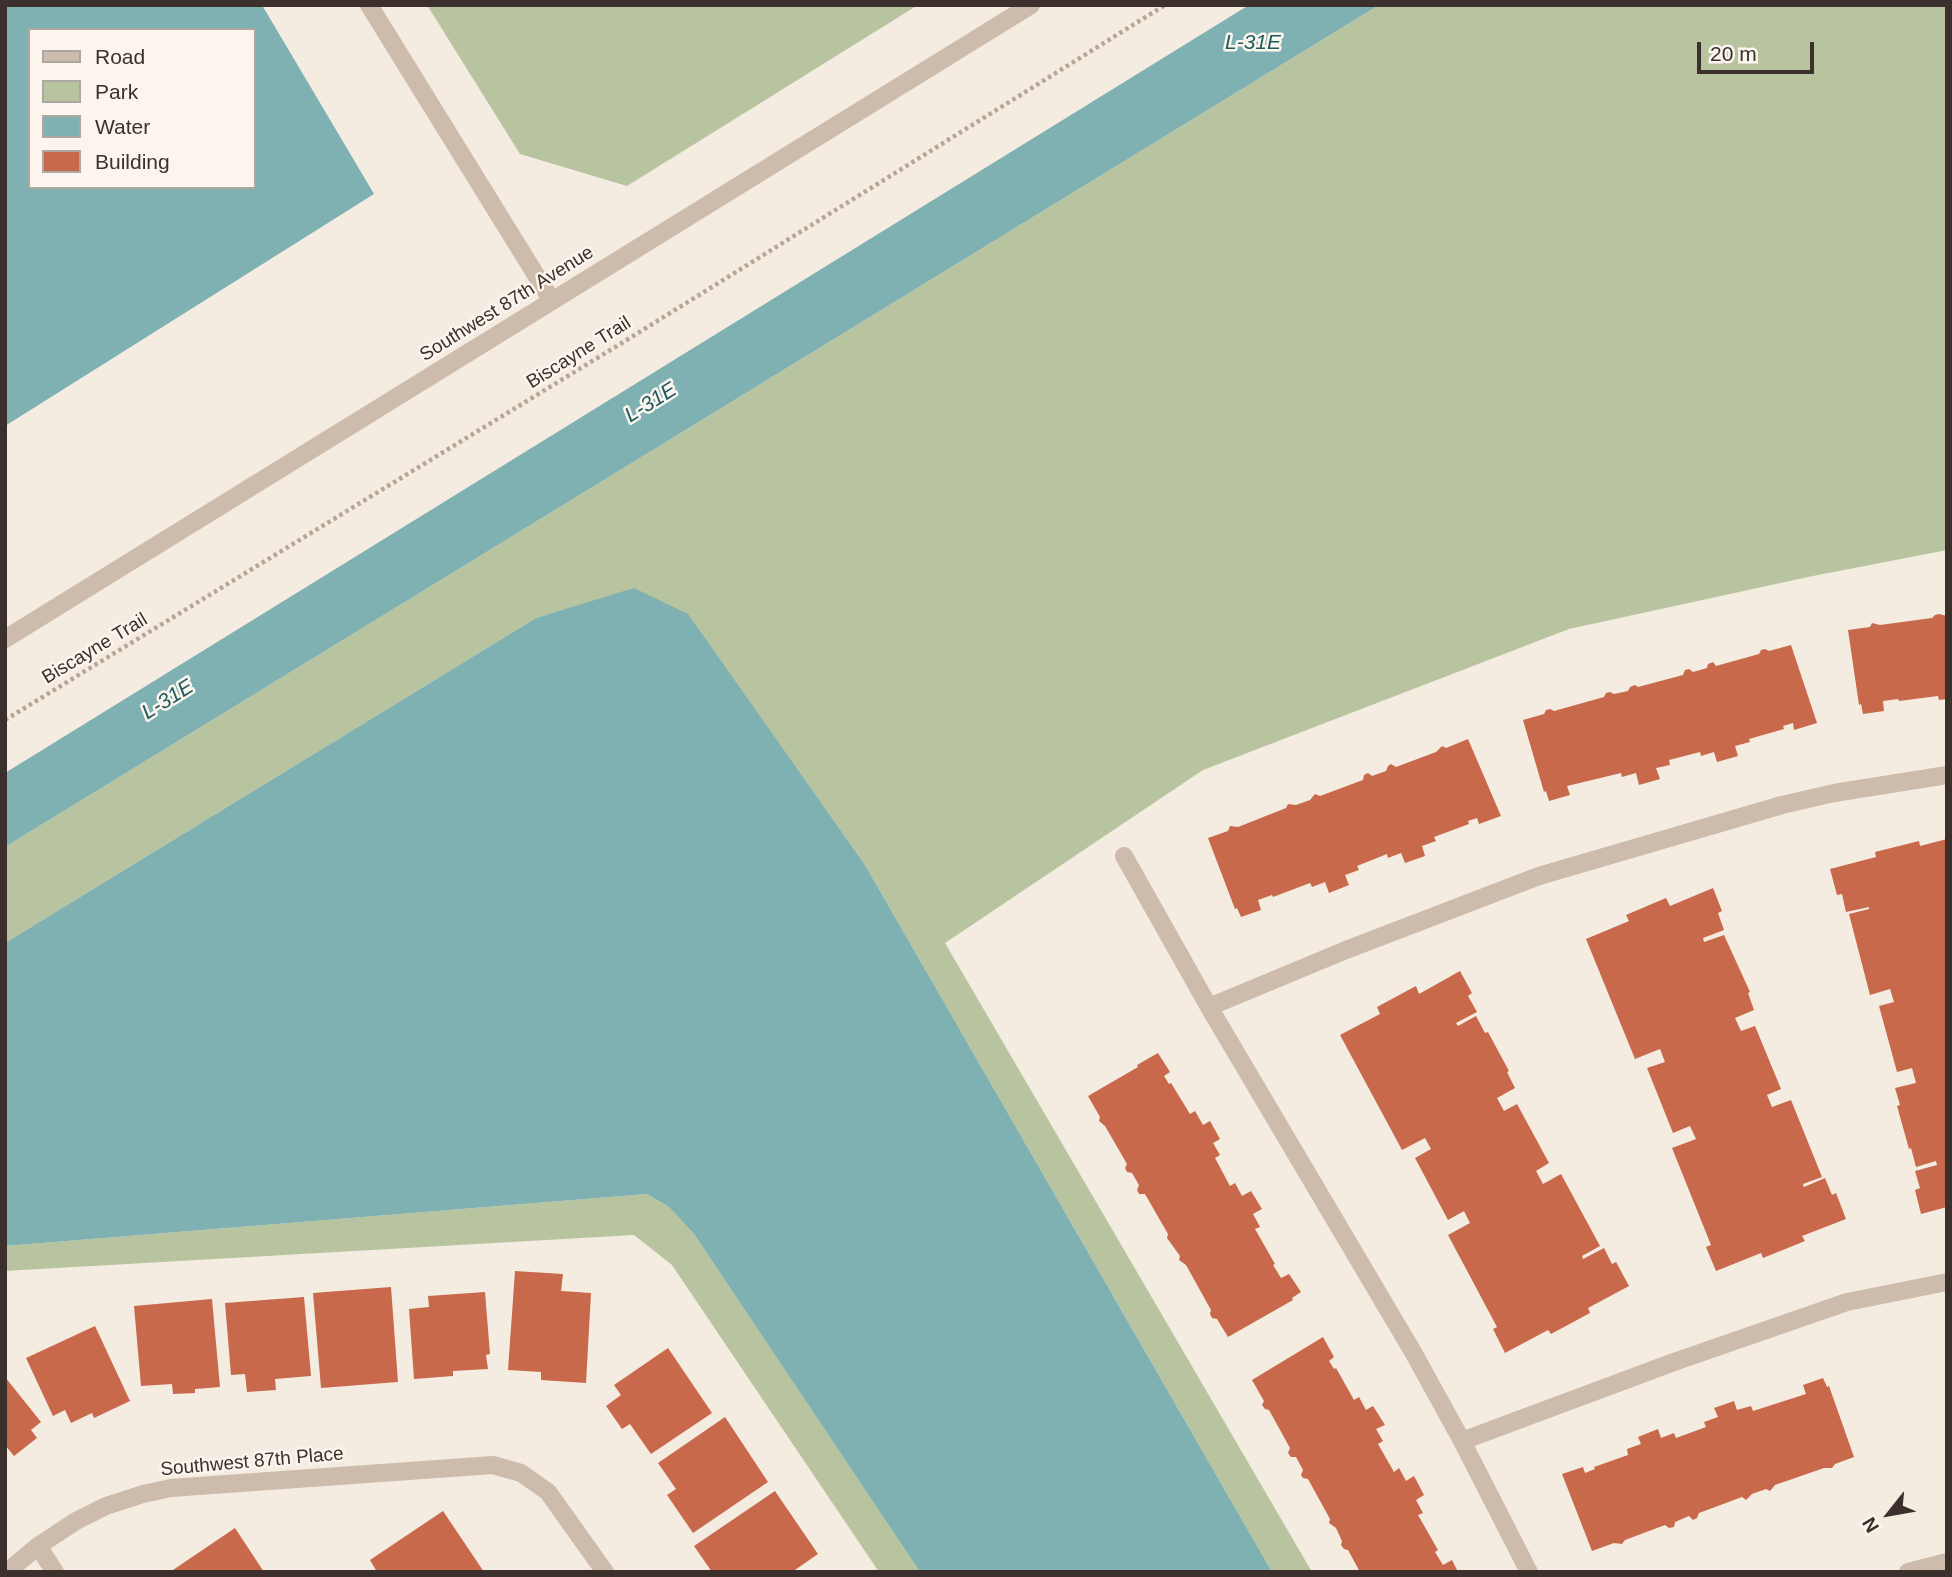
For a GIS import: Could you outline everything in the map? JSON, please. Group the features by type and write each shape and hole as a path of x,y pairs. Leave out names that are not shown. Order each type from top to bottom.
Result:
{"street":[{"path":"369,5 552,301"},
{"name":"Southwest 87th Avenue","path":"5,639 1031,5"},
{"path":"1209,1007 1346,950 1539,876 1782,805 1834,793 1947,775"},
{"path":"1124,856 1209,1007 1413,1352 1529,1572"},
{"path":"1462,1441 1847,1302 1947,1282"},
{"name":"Southwest 87th Place","path":"7,1572 38,1546 76,1521 106,1506 143,1494 171,1488 493,1465 521,1473 548,1492 605,1572"},
{"path":"38,1546 55,1572"},
{"path":"1908,1572 1947,1562"}],"path":[{"name":"Biscayne Trail","path":"5,720 619,345 1165,5"}],"green space":[{"path":"427,5 918,5 627,186 520,154"},
{"path":"1379,5 1947,5 1947,550 1569,629 1203,770 945,943 1312,1572 1272,1572 865,865 687,614 634,589 536,618 5,943 5,847"},
{"path":"647,1194 669,1207 694,1234 920,1572 879,1572 672,1265 634,1235 5,1271 5,1246"}],"water":[{"path":"5,5 262,5 374,194 5,426"},
{"name":"L-31E","path":"1249,5 1379,5 5,847 5,773"},
{"path":"634,588 688,614 865,865 1272,1572 920,1572 694,1234 669,1207 647,1194 5,1246 5,943 536,618"}],"building":[{"path":"1939,614 1947,616 1947,699 1939,700 1938,696 1883,701 1884,711 1863,714 1861,704 1859,705 1848,630 1870,627 1872,623 1880,625 1932,618"},
{"path":"1791,645 1817,723 1794,730 1793,723 1783,726 1784,729 1749,739 1750,742 1735,746 1738,756 1717,762 1714,752 1701,756 1700,752 1669,760 1670,765 1656,768 1660,779 1639,785 1636,773 1622,777 1621,773 1567,786 1570,795 1549,801 1523,720 1544,714 1546,710 1554,711 1604,697 1606,693 1628,691 1635,685 1638,687 1683,675 1685,670 1693,672 1707,668 1708,664 1713,662 1716,666 1759,654 1761,650 1769,651"},
{"path":"1468,739 1501,816 1479,824 1477,818 1468,821 1469,824 1434,837 1436,841 1422,846 1425,856 1405,863 1401,853 1388,858 1387,854 1357,866 1359,870 1345,875 1349,885 1329,893 1325,882 1312,887 1310,883 1258,900 1261,910 1241,917 1237,908 1235,909 1208,838 1228,831 1230,826 1238,827 1286,808 1288,804 1296,805 1310,800 1315,794 1320,796 1363,780 1368,773 1372,776 1386,771 1391,764 1396,767 1436,752 1442,746 1446,748"},
{"path":"1947,839 1947,1207 1921,1214 1915,1190 1920,1188 1915,1171 1937,1165 1936,1161 1916,1167 1897,1106 1900,1105 1895,1088 1916,1083 1912,1068 1897,1072 1879,1006 1894,1002 1890,989 1870,995 1849,914 1869,907 1846,912 1842,894 1837,895 1830,869 1876,857 1875,852 1919,841 1920,846"},
{"path":"1713,888 1722,911 1718,913 1724,930 1703,938 1704,942 1724,935 1750,992 1748,993 1754,1010 1735,1018 1741,1031 1755,1026 1781,1089 1767,1095 1772,1107 1791,1100 1822,1177 1803,1184 1804,1187 1825,1178 1832,1195 1836,1193 1846,1219 1802,1236 1805,1241 1763,1258 1761,1253 1716,1271 1706,1247 1711,1245 1672,1148 1696,1139 1690,1126 1673,1133 1647,1068 1665,1062 1660,1049 1635,1059 1586,939 1629,921 1626,915 1666,898 1670,906"},
{"path":"1460,971 1472,993 1468,996 1477,1012 1456,1023 1458,1026 1476,1016 1509,1071 1507,1072 1515,1088 1497,1098 1504,1111 1517,1104 1549,1163 1536,1171 1543,1184 1561,1174 1600,1246 1582,1256 1583,1259 1604,1248 1612,1264 1616,1262 1629,1286 1588,1308 1590,1313 1551,1334 1548,1330 1505,1353 1493,1329 1497,1327 1448,1235 1470,1223 1464,1211 1448,1220 1415,1158 1431,1149 1425,1138 1402,1150 1340,1035 1380,1014 1377,1007 1416,986 1419,994"},
{"path":"1158,1053 1170,1072 1164,1076 1190,1114 1195,1111 1203,1125 1210,1121 1220,1139 1213,1143 1220,1155 1215,1158 1230,1186 1235,1183 1242,1196 1251,1191 1262,1209 1253,1214 1260,1227 1255,1229 1275,1264 1273,1265 1281,1278 1289,1274 1301,1292 1292,1298 1293,1300 1228,1337 1217,1319 1212,1318 1211,1310 1186,1265 1179,1260 1180,1256 1167,1238 1168,1234 1145,1194 1139,1194 1139,1185 1132,1173 1127,1172 1127,1164 1105,1126 1099,1121 1100,1117 1088,1096"},
{"path":"515,1271 563,1274 561,1291 591,1293 586,1383 541,1380 541,1372 508,1370"},
{"path":"391,1287 398,1382 321,1388 313,1293"},
{"path":"485,1292 490,1354 486,1355 488,1369 453,1371 453,1376 414,1379 409,1309 429,1307 428,1296"},
{"path":"304,1297 311,1376 275,1379 276,1390 247,1392 245,1374 231,1375 225,1303"},
{"path":"212,1299 220,1387 195,1389 195,1393 173,1394 172,1384 141,1386 134,1306"},
{"path":"95,1326 130,1401 94,1418 92,1413 71,1423 65,1410 53,1416 26,1358"},
{"path":"1323,1337 1334,1357 1329,1361 1334,1369 1336,1368 1354,1400 1359,1397 1366,1410 1373,1406 1385,1425 1376,1429 1383,1441 1378,1444 1394,1472 1399,1468 1406,1481 1414,1476 1424,1495 1416,1500 1423,1513 1418,1515 1438,1550 1435,1552 1443,1565 1452,1560 1458,1572 1360,1572 1348,1550 1341,1545 1336,1528 1329,1523 1330,1519 1308,1479 1301,1475 1303,1470 1296,1457 1291,1457 1288,1453 1290,1448 1269,1410 1262,1405 1264,1401 1252,1380"},
{"path":"668,1348 712,1413 651,1454 630,1424 622,1429 606,1406 621,1395 614,1385"},
{"path":"5,1377 41,1422 31,1430 37,1438 14,1456 5,1445"},
{"path":"1823,1378 1827,1387 1829,1386 1854,1457 1835,1464 1832,1468 1824,1468 1775,1485 1770,1491 1766,1489 1752,1494 1746,1500 1742,1497 1699,1513 1693,1520 1689,1516 1675,1522 1674,1527 1665,1525 1625,1540 1622,1544 1614,1543 1592,1551 1562,1474 1583,1467 1585,1473 1628,1455 1627,1449 1641,1444 1638,1437 1658,1429 1661,1438 1674,1433 1676,1438 1706,1427 1704,1422 1718,1417 1714,1408 1734,1401 1737,1410 1751,1406 1753,1411 1806,1394 1803,1385"},
{"path":"725,1417 768,1482 693,1533 667,1495 676,1489 658,1463"},
{"path":"775,1491 818,1554 792,1572 712,1572 694,1546"},
{"path":"443,1511 484,1572 377,1572 370,1560"},
{"path":"235,1528 264,1572 170,1572"}]}
